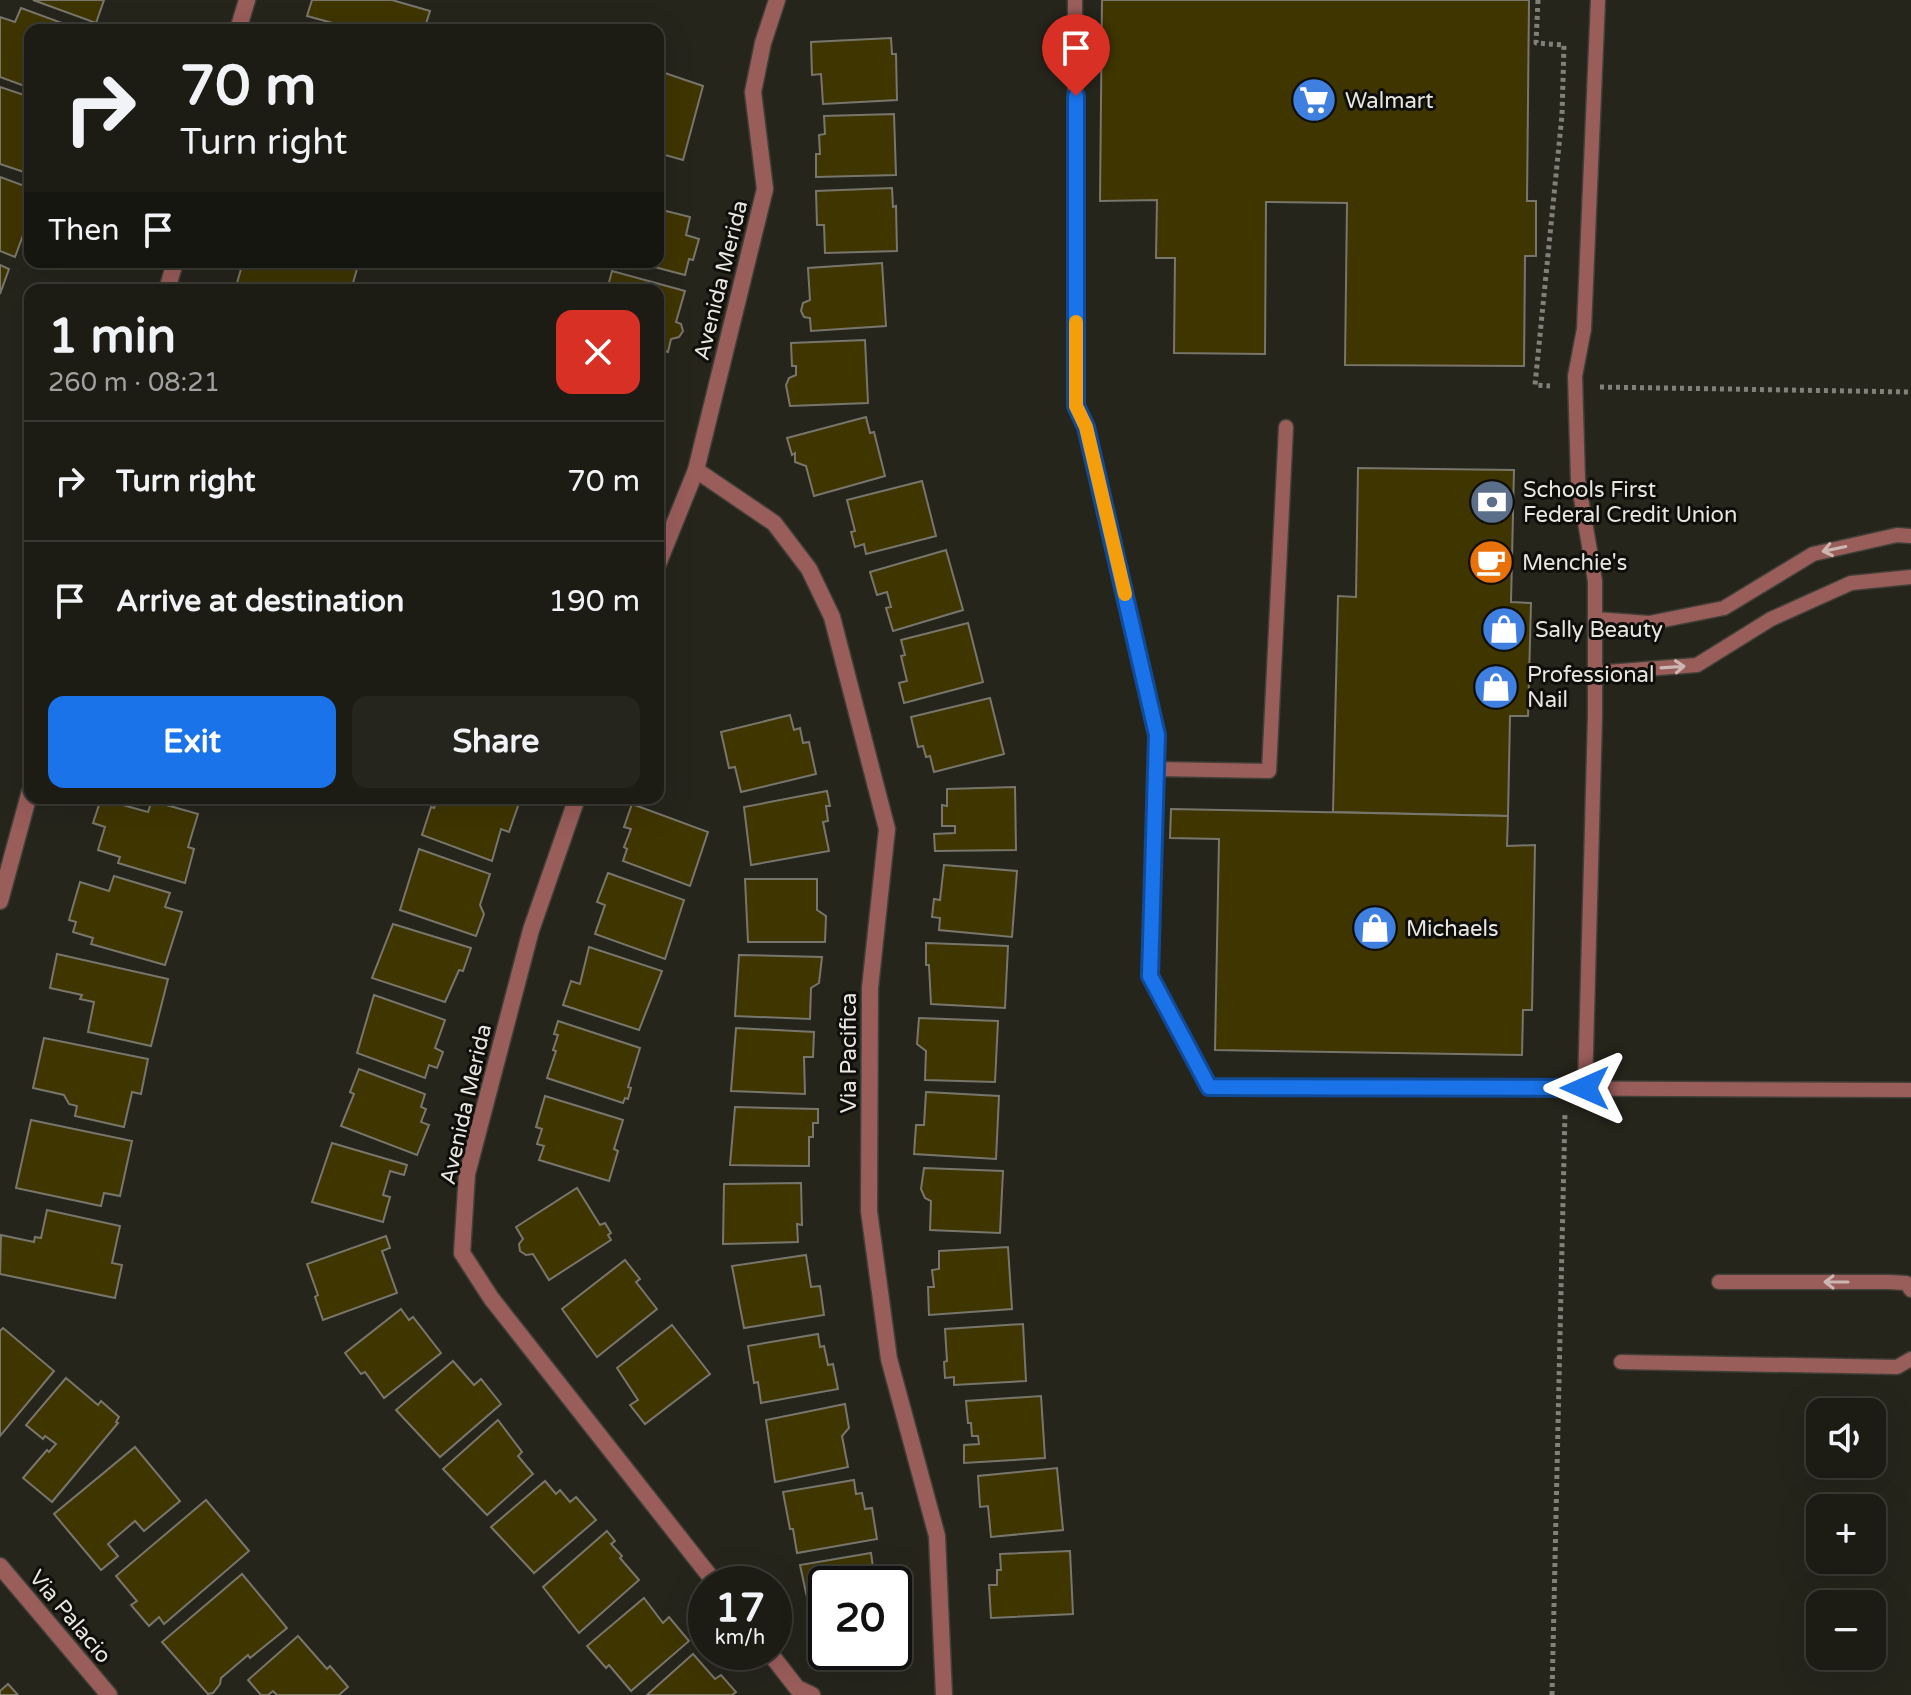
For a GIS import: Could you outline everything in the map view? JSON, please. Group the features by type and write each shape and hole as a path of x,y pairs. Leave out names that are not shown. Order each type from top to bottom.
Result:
{"street":[{"path":"240,24 247,0"},
{"name":"Avenida Merida","path":"664,549 696,470 765,189 753,92 763,43 777,0"},
{"name":"Via Pacifica","path":"696,470 774,523 809,569 832,617 887,829 870,988 869,1211 889,1359 937,1536 944,1695"},
{"path":"0,901 26,804"},
{"name":"Avenida Merida","path":"575,804 531,930 467,1174 462,1253 491,1298 702,1566"},
{"name":"Via Palacio","path":"0,1566 109,1695"},
{"path":"783,1670 797,1688 812,1695"}],"lane":[{"path":"1075,0 1076,406 1086,427 1157,735 1150,976 1209,1087 1911,1090"},
{"path":"1585,1088 1595,581 1578,480 1575,387 1584,329 1598,0"},
{"path":"1157,769 1269,771 1286,427"},
{"path":"1595,619 1649,623 1724,608 1813,554 1897,535 1911,536"},
{"path":"1595,673 1697,665 1771,619 1851,583 1911,577"},
{"path":"1719,1282 1889,1282 1906,1283 1911,1290"},
{"path":"1621,1362 1897,1367 1911,1359"}],"path":[{"path":"1538,0 1536,43 1564,45 1562,115 1535,385 1911,392"},
{"path":"1552,1695 1566,1088"}],"building":[{"path":"33,0 104,0 96,23"},
{"path":"312,0 392,0 430,11 426,24 336,24 307,16"},
{"name":"Walmart","path":"1102,0 1529,0 1527,201 1536,201 1536,256 1525,256 1524,366 1345,365 1347,203 1266,202 1265,354 1174,353 1175,258 1156,258 1157,200 1100,201"},
{"path":"21,8 65,24 24,24 24,86 0,77 0,17 15,22"},
{"path":"891,38 892,54 896,54 897,100 823,104 821,74 812,75 811,42"},
{"path":"664,73 703,86 683,160 664,155"},
{"path":"0,87 24,95 24,172 0,164"},
{"path":"894,114 896,175 816,177 819,135 825,134 824,116"},
{"path":"0,177 24,186 24,232 15,257 0,251"},
{"path":"892,188 893,207 896,206 897,251 825,253 824,225 817,225 816,191"},
{"path":"664,210 690,217 686,235 699,239 685,275 658,268 664,268"},
{"path":"882,263 886,326 811,331 810,318 804,317 801,311 803,303 810,300 808,268"},
{"path":"0,265 9,269 0,294"},
{"path":"241,268 357,268 353,284 237,284"},
{"path":"612,271 659,284 609,284"},
{"path":"664,285 685,291 676,322 681,324 683,331 679,337 671,339 668,352 664,351"},
{"path":"865,340 868,403 790,406 786,385 789,378 796,375 796,366 792,366 791,343"},
{"path":"866,417 870,433 874,432 885,476 814,496 806,466 795,462 795,453 792,455 787,438"},
{"path":"1358,468 1514,470 1511,602 1531,603 1528,716 1510,716 1508,816 1333,812 1338,596 1356,597"},
{"path":"922,481 936,536 866,554 864,544 855,547 851,532 855,531 847,500"},
{"path":"946,550 963,610 893,631 886,608 891,607 887,592 877,595 870,572"},
{"path":"968,623 983,682 904,703 899,683 907,681 901,640"},
{"path":"990,698 1004,754 934,772 930,756 926,757 923,746 918,747 911,717"},
{"path":"790,715 794,730 800,728 803,743 809,742 816,774 741,792 735,767 729,768 721,732"},
{"path":"1015,787 1016,850 935,851 934,834 955,833 955,826 942,826 942,805 947,806 947,789"},
{"path":"827,791 830,806 826,806 828,821 823,822 829,851 751,865 744,807"},
{"path":"99,804 119,804 148,812 151,804 163,804 198,814 188,847 194,849 185,883 118,863 120,857 98,850 105,827 93,823"},
{"path":"436,804 519,804 509,832 501,829 492,861 422,835 431,807 434,808"},
{"path":"632,804 708,832 690,886 623,861 627,849 624,847 631,829 624,827"},
{"name":"Michaels","path":"1171,809 1508,816 1507,846 1535,845 1532,1010 1523,1010 1522,1055 1215,1050 1219,839 1170,838"},
{"path":"419,849 490,874 480,905 484,914 476,936 400,910"},
{"path":"944,865 1017,871 1012,937 939,930 940,918 932,917 934,899 940,900"},
{"path":"608,873 684,900 665,959 595,934 605,905 597,902"},
{"path":"114,876 170,893 165,907 182,912 165,965 91,944 93,938 73,932 76,922 69,920 80,882 109,891"},
{"path":"745,879 817,879 817,910 826,916 825,942 748,942"},
{"path":"393,924 471,948 463,971 459,970 445,1002 372,978"},
{"path":"926,943 1008,946 1005,1008 931,1004"},
{"path":"589,947 662,971 639,1030 563,1005 571,981 580,984"},
{"path":"57,954 168,979 151,1046 88,1032 94,1002 80,999 82,995 50,988"},
{"path":"739,955 822,957 819,983 811,988 810,1019 735,1016"},
{"path":"374,995 445,1020 435,1048 443,1052 437,1068 429,1065 425,1078 357,1053"},
{"path":"919,1018 998,1021 995,1082 925,1080 926,1051 917,1044"},
{"path":"558,1021 640,1048 628,1087 631,1088 628,1099 625,1098 623,1103 547,1078 556,1051 553,1050 558,1035 554,1034"},
{"path":"736,1028 814,1032 813,1057 804,1057 805,1094 731,1091"},
{"path":"44,1038 148,1059 141,1094 132,1092 124,1127 75,1116 77,1106 69,1104 64,1095 33,1088"},
{"path":"359,1069 425,1094 421,1107 426,1109 421,1122 429,1125 417,1155 341,1126 354,1094 350,1092"},
{"path":"926,1092 999,1096 996,1159 914,1154 916,1125 924,1125"},
{"path":"545,1096 623,1120 609,1181 539,1160 544,1146 537,1144 542,1129 536,1127"},
{"path":"735,1107 818,1109 818,1123 813,1123 813,1137 809,1137 809,1166 730,1165"},
{"path":"31,1120 132,1141 120,1196 104,1193 101,1206 16,1188"},
{"path":"332,1143 407,1165 404,1175 390,1171 383,1195 390,1197 383,1222 312,1202"},
{"path":"924,1168 1003,1171 1000,1233 930,1230 931,1201 925,1198 921,1189"},
{"path":"801,1183 802,1225 797,1224 798,1242 723,1244 724,1184"},
{"path":"577,1188 600,1225 605,1223 611,1240 549,1280 533,1254 526,1255 520,1251 519,1244 523,1239 516,1227"},
{"path":"47,1210 120,1226 112,1263 122,1265 115,1298 0,1274 1,1235 34,1242 35,1237 41,1238"},
{"path":"386,1236 390,1248 382,1251 397,1293 323,1320 307,1264"},
{"path":"1008,1247 1012,1309 929,1315 928,1287 934,1287 932,1270 939,1269 939,1251"},
{"path":"806,1255 811,1287 820,1286 824,1315 744,1328 732,1266"},
{"path":"625,1260 640,1279 636,1282 657,1309 597,1357 562,1309"},
{"path":"401,1309 409,1320 413,1317 441,1353 384,1398 365,1372 361,1374 345,1353"},
{"path":"1023,1324 1026,1381 954,1385 954,1377 945,1378 945,1329"},
{"path":"672,1325 710,1374 645,1424 630,1405 638,1400 617,1368"},
{"path":"3,1328 54,1371 0,1436 0,1331"},
{"path":"818,1334 828,1365 833,1364 838,1389 761,1403 748,1346"},
{"path":"453,1361 474,1385 481,1379 501,1404 440,1457 396,1410"},
{"path":"66,1378 98,1405 101,1401 119,1417 118,1423 52,1502 23,1478 56,1444 45,1436 43,1439 26,1425"},
{"path":"1041,1396 1045,1458 964,1463 964,1445 979,1444 978,1436 972,1436 971,1423 968,1423 966,1401"},
{"path":"845,1404 849,1428 842,1436 848,1467 775,1482 766,1420"},
{"path":"498,1420 522,1452 518,1456 533,1474 487,1515 443,1469"},
{"path":"135,1447 180,1501 144,1531 135,1521 108,1544 118,1556 101,1570 54,1514"},
{"path":"1057,1468 1063,1530 991,1537 988,1506 980,1507 978,1476"},
{"path":"854,1480 856,1494 862,1493 865,1509 872,1508 877,1539 797,1553 783,1492"},
{"path":"545,1481 556,1494 560,1490 570,1502 576,1497 596,1520 534,1573 491,1527"},
{"path":"206,1500 249,1551 164,1624 159,1617 149,1626 131,1605 137,1601 116,1576"},
{"path":"607,1531 615,1541 611,1544 622,1556 620,1558 639,1580 579,1633 543,1587"},
{"path":"1070,1551 1073,1614 991,1618 989,1585 997,1585 997,1570 1001,1570 1000,1554"},
{"path":"871,1553 873,1566 808,1566 808,1602 800,1565"},
{"path":"242,1574 287,1628 250,1658 248,1655 221,1678 213,1693 208,1694 162,1642"},
{"path":"644,1598 663,1623 669,1617 688,1640 631,1691 609,1665 606,1668 587,1646"},
{"path":"298,1636 348,1687 339,1695 277,1695 273,1691 261,1695 248,1680"},
{"path":"688,1658 688,1670 707,1670 715,1679 721,1675 736,1692 732,1695 647,1695"},
{"path":"8,1684 18,1695 0,1695"}],"slow traffic":[{"path":"1076,322 1076,406 1086,427 1125,594"}],"place":[{"name":"Walmart","path":"1314,100"},
{"name":"Schools First Federal Credit Union","path":"1492,502"},
{"name":"Menchie's","path":"1491,562"},
{"name":"Sally Beauty","path":"1504,629"},
{"name":"Professional Nail","path":"1496,687"},
{"name":"Michaels","path":"1375,928"}],"route":[{"path":"1076,96 1076,406 1086,427 1157,735 1150,976 1209,1087 1585,1088"}]}
